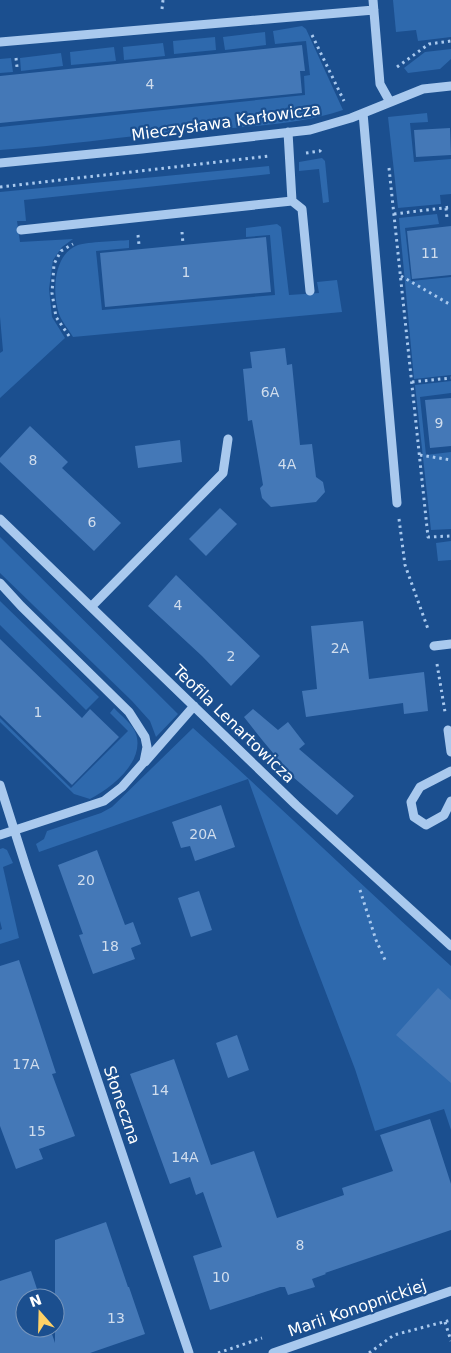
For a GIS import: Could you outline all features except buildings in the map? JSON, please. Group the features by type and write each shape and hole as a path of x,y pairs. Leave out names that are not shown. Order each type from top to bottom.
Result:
{"street":[{"path":"373,0 380,84 390,102"},
{"path":"0,36 0,42 374,10"},
{"name":"Mieczysława Karłowicza","path":"0,163 310,130 363,113 423,89 451,86"},
{"path":"363,113 397,503"},
{"path":"288,132 292,202"},
{"path":"22,230 292,202 302,208 310,291"},
{"path":"91,607 223,473 228,439"},
{"name":"Teofila Lenartowicza","path":"0,519 296,806 451,946"},
{"path":"0,583 129,712 146,737 147,748 144,762"},
{"path":"434,646 451,644"},
{"path":"0,835 104,801 122,787 194,706"},
{"path":"448,730 451,752"},
{"path":"451,771 420,787 411,802 414,817 426,825 444,815 451,801"},
{"name":"Słoneczna","path":"0,785 189,1353"},
{"name":"Marii Konopnickiej","path":"273,1353 451,1292"}],"path":[{"path":"389,163 428,538 451,536"},
{"path":"394,214 449,208 447,218"},
{"path":"173,231 182,230"},
{"path":"129,236 147,234"},
{"path":"69,336 56,317 52,293 54,264 61,251 77,242"},
{"path":"401,276 451,305"},
{"path":"412,382 451,378"},
{"path":"419,455 451,460"},
{"path":"397,503 405,565 434,646 448,730"},
{"path":"351,855 366,911 386,962"},
{"path":"369,1353 394,1335 451,1320"},
{"path":"444,1322 451,1341"}],"shaded area":[{"path":"393,0 451,0 451,37 418,41 416,30 396,32"},
{"path":"302,26 306,29 343,110 324,116 283,123 0,150 0,127 305,95 304,76 310,75 306,41 275,44 273,31"},
{"path":"265,32 266,45 225,50 223,37"},
{"path":"215,37 216,50 174,54 173,41"},
{"path":"163,43 165,56 124,60 123,47"},
{"path":"114,47 116,61 71,65 70,52"},
{"path":"451,49 451,59 440,69 408,73 404,68 425,52"},
{"path":"61,53 63,66 21,71 20,58"},
{"path":"11,58 13,72 0,73 0,59"},
{"path":"427,113 428,122 410,123 414,162 451,159 451,194 440,195 441,204 398,208 388,117"},
{"path":"322,158 325,161 329,202 323,203 319,169 299,171 299,162"},
{"path":"269,166 270,174 24,200 26,221 17,221 20,242 73,239 62,247 53,260 49,289 52,317 65,338 0,398 0,353 3,351 0,317 0,192"},
{"path":"437,214 439,224 405,228 411,281 451,277 451,375 414,379 399,218"},
{"path":"277,224 281,227 289,295 319,293 317,282 337,280 342,312 73,337 59,314 55,285 59,265 70,250 78,245 95,242 129,240 129,248 96,251 102,310 275,295 270,235 246,237 246,228"},
{"path":"451,381 451,393 420,397 426,455 451,452 451,529 431,530 415,385"},
{"path":"0,537 178,714 156,737 150,721 132,701 0,573"},
{"path":"451,541 451,560 438,561 436,543"},
{"path":"0,601 99,697 86,710 0,625"},
{"path":"114,708 130,723 136,734 136,754 131,764 116,781 90,799 74,794 0,722 0,718 71,788 128,731 110,713"},
{"path":"193,728 451,966 451,1130 444,1109 375,1131 355,1069 300,925 248,779 39,852 36,844 44,839 47,831 101,813 112,807"},
{"path":"0,849 7,850 13,863 3,867 19,938 0,944 0,930 2,929 0,921"}]}
